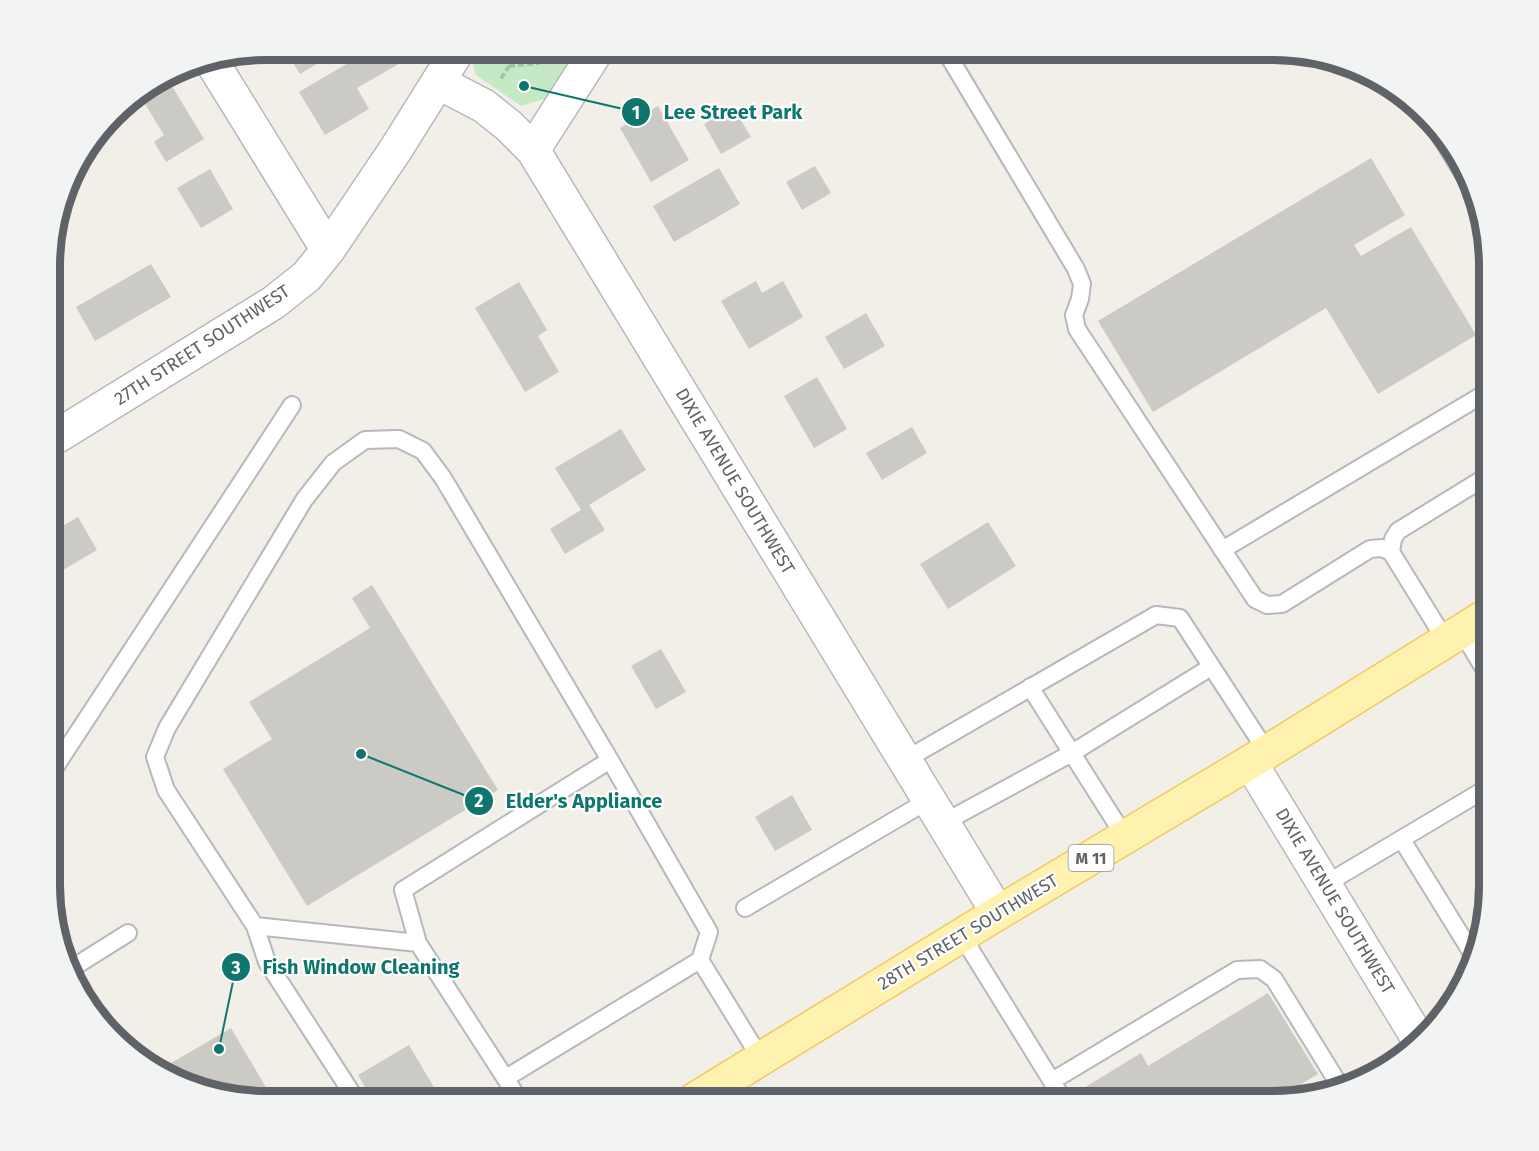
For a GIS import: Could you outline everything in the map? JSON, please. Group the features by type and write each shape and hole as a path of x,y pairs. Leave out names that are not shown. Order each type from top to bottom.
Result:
{"main road":[{"name":"28TH STREET SOUTHWEST","path":"708,1091 1479,620"}],"street":[{"name":"27TH STREET SOUTHWEST","path":"60,434 273,303 307,276 328,250 452,60"},
{"path":"533,150 591,60"},
{"path":"215,67 328,250"},
{"name":"DIXIE AVENUE SOUTHWEST","path":"438,82 484,106 509,126 533,150 998,913"},
{"name":"DIXIE AVENUE SOUTHWEST","path":"1258,757 1324,885 1415,1034"}],"lane":[{"path":"951,60 1076,269 1082,284 1080,299 1074,315 1077,329 1255,599 1267,605 1282,603 1370,549 1382,549 1391,552 1479,665"},
{"path":"1222,550 1479,397"},
{"path":"60,760 292,405"},
{"path":"351,1091 267,962 255,926 166,790 155,757 167,728 304,500 333,463 364,440 399,439 423,451 443,478 709,932 700,960 506,1078"},
{"path":"1391,552 1393,539 1398,531 1479,481"},
{"path":"905,760 1156,615 1180,618 1211,667 1258,757"},
{"path":"745,908 936,812 1072,753 1211,667"},
{"path":"1030,687 1125,837"},
{"path":"514,1091 418,943 403,890 610,760"},
{"path":"1324,885 1479,793"},
{"path":"1402,840 1469,948"},
{"path":"255,926 418,943"},
{"path":"77,965 128,933"},
{"path":"962,936 1058,1091"},
{"path":"700,960 761,1059"},
{"path":"1052,1081 1238,970 1260,969 1274,978 1337,1081"}],"path":[{"path":"509,66 538,63 541,60"}],"green space":[{"path":"471,60 573,60 548,98 521,106 476,75"}],"building":[{"path":"291,60 324,60 300,74"},
{"path":"353,60 401,60 402,62 357,88 369,109 325,135 299,92"},
{"path":"171,84 204,139 166,162 154,142 164,135 143,101"},
{"path":"658,106 689,160 651,182 620,128"},
{"path":"733,107 751,137 721,154 704,124"},
{"path":"1371,158 1405,215 1354,245 1361,256 1411,227 1476,335 1378,394 1326,308 1153,412 1098,321"},
{"path":"815,166 831,193 802,210 786,182"},
{"path":"719,168 740,204 674,242 653,206"},
{"path":"210,169 233,209 201,228 177,188"},
{"path":"151,264 171,297 95,341 76,307"},
{"path":"756,281 762,293 783,281 803,317 749,349 721,301"},
{"path":"519,282 547,330 538,336 559,372 525,392 475,308"},
{"path":"866,313 885,346 844,369 825,337"},
{"path":"817,377 847,429 814,448 784,396"},
{"path":"912,427 927,453 882,480 866,453"},
{"path":"621,429 646,470 589,505 605,530 565,554 550,529 581,510 555,468"},
{"path":"78,517 97,550 60,572 60,528"},
{"path":"988,522 1016,566 948,609 920,564"},
{"path":"372,585 498,790 307,906 223,769 272,739 249,702 370,628 352,598"},
{"path":"661,649 686,692 656,709 631,666"},
{"path":"792,795 812,830 775,851 755,817"},
{"path":"1268,993 1318,1074 1292,1090 1273,1091 1079,1091 1141,1053 1148,1066"},
{"path":"231,1028 268,1091 226,1087 200,1080 167,1065"},
{"path":"409,1045 436,1091 367,1091 358,1075"}],"place":[{"name":"Lee Street Park","path":"524,86"},
{"name":"Elder's Appliance","path":"361,754"},
{"name":"Fish Window Cleaning","path":"219,1049"}]}
